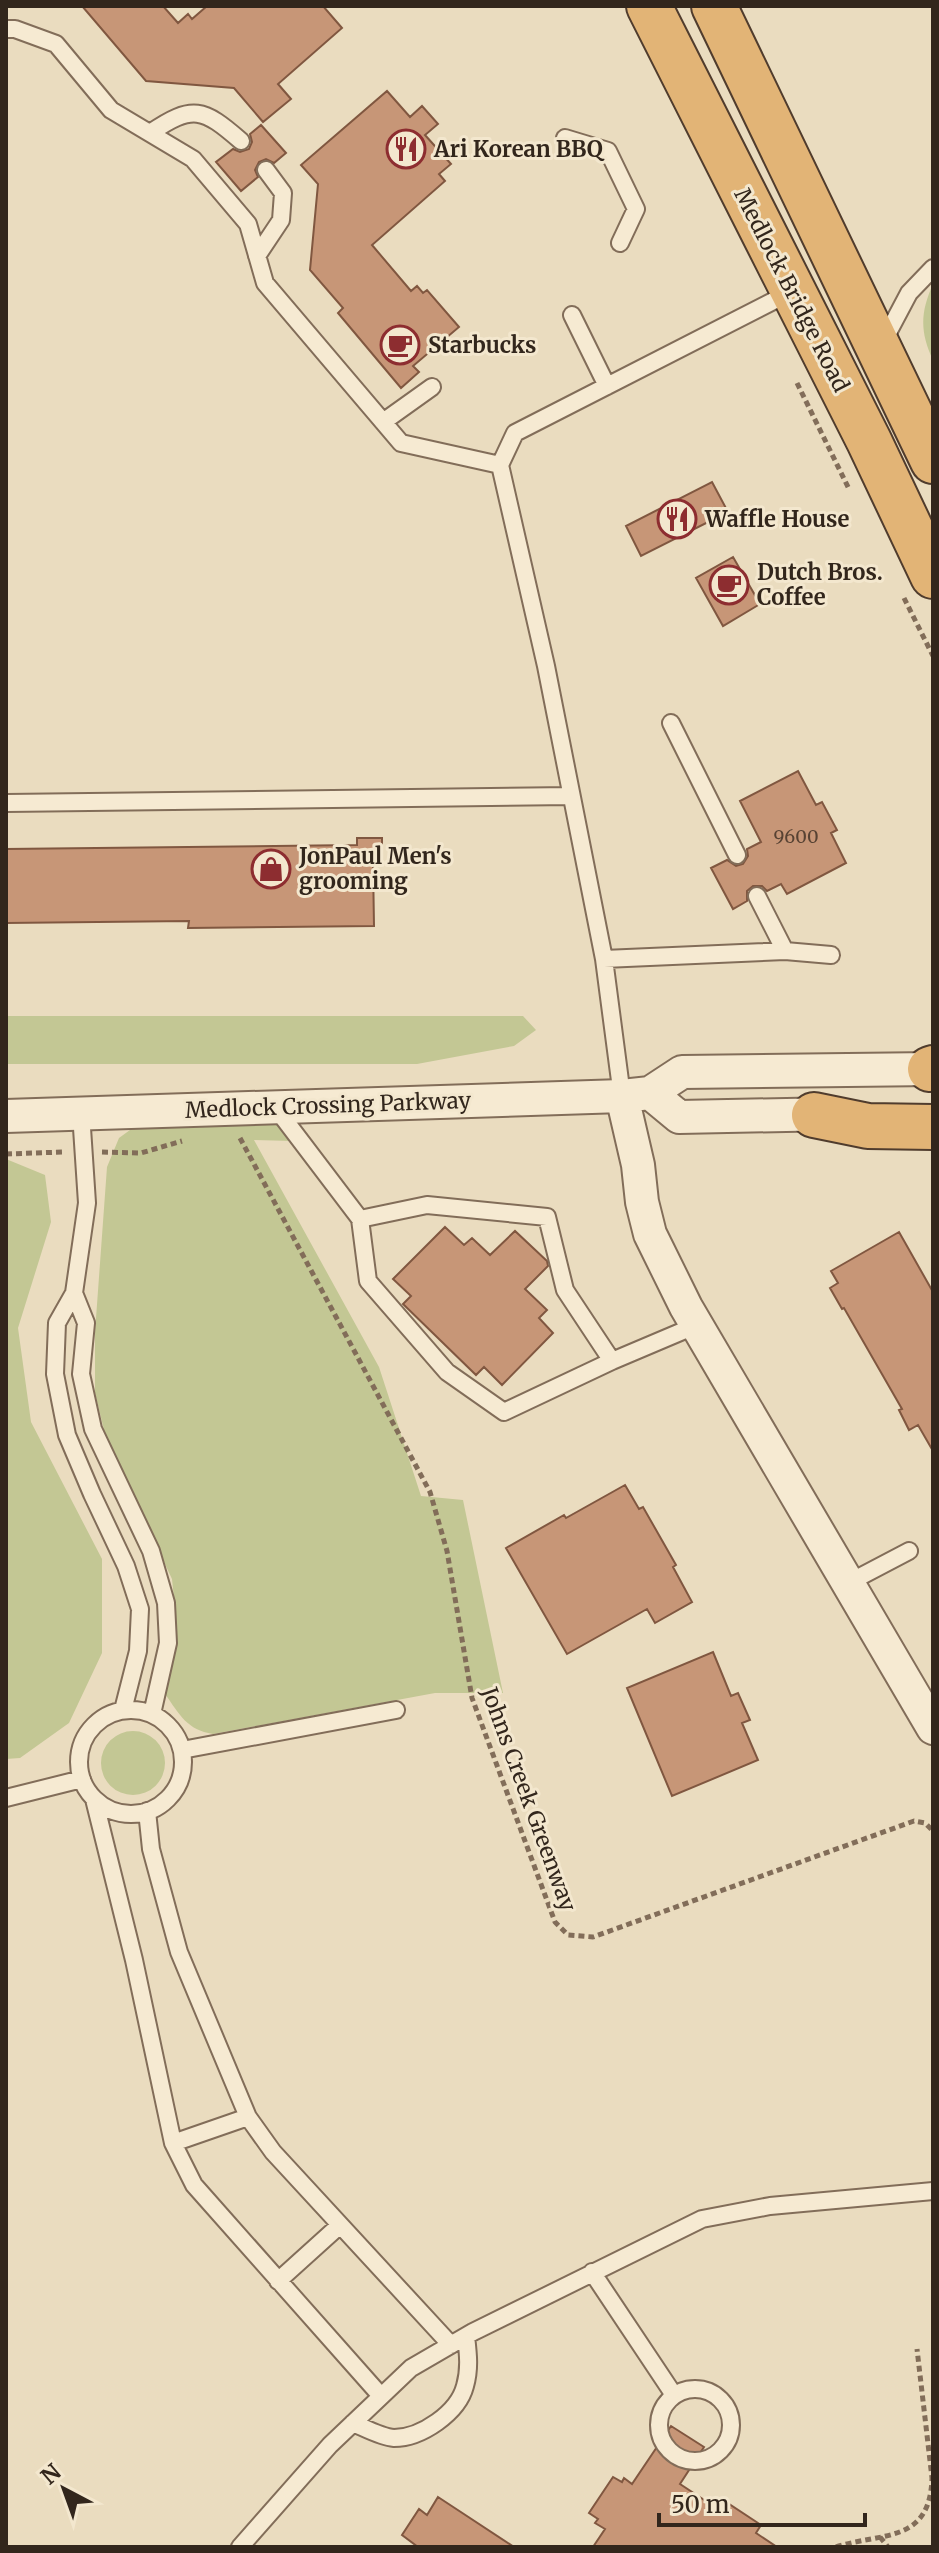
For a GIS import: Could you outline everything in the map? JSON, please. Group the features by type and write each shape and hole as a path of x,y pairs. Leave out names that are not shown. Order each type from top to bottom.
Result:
{"highway":[{"name":"Medlock Bridge Road","path":"649,6 869,441 933,576"},
{"path":"714,6 933,461"},
{"path":"746,6 753,22 751,85"},
{"path":"814,1115 868,1126 933,1127"}],"street":[{"path":"636,1094 682,1072 932,1079"},
{"path":"636,1094 679,1117 814,1115 932,1079"},
{"path":"636,1094 650,1234 697,1325 933,1728"},
{"name":"Medlock Crossing Parkway","path":"6,1116 636,1094"}],"lane":[{"path":"6,29 15,29 56,44 111,110 193,159 248,224 265,283 401,443 500,465"},
{"path":"150,133 176,115 194,113 217,121 241,141"},
{"path":"565,138 608,151 636,209 620,243"},
{"path":"257,256 281,220 283,193 266,170"},
{"path":"880,350 909,293 933,268"},
{"path":"636,1094 615,1056 604,959 546,666 500,465 515,433 792,291"},
{"path":"572,315 607,386"},
{"path":"383,422 432,387"},
{"path":"671,723 737,855"},
{"path":"6,803 571,796"},
{"path":"757,896 785,951"},
{"path":"604,959 785,951 831,955"},
{"path":"274,1106 360,1219 368,1281 447,1372 504,1412 697,1325"},
{"path":"81,1113 87,1203 74,1293 57,1323 55,1374 67,1435 126,1566 140,1609 138,1651 123,1710"},
{"path":"360,1219 427,1205 547,1217 565,1290 612,1361"},
{"path":"74,1293 86,1323 81,1374 93,1429 151,1551 166,1603 168,1643 152,1714"},
{"path":"848,1583 909,1551"},
{"path":"123,1710 144,1710 152,1714 177,1734 182,1750 183,1774 174,1793 159,1807 139,1814 119,1814 100,1805 86,1790 79,1770 79,1749 88,1731 104,1717 123,1710"},
{"path":"182,1750 396,1710"},
{"path":"6,1798 82,1779"},
{"path":"94,1799 128,1931 173,2143 194,2185 381,2396"},
{"path":"147,1811 151,1849 179,1952 248,2117 273,2152 340,2225 458,2340 469,2365 465,2389 444,2417 417,2435 391,2438 353,2423"},
{"path":"173,2143 248,2117"},
{"path":"240,2547 330,2445 381,2396 411,2368 458,2340 702,2219 770,2206 933,2191"},
{"path":"278,2281 340,2225"},
{"path":"592,2272 674,2395"},
{"path":"694,2388 708,2391 720,2399 728,2411 731,2424 721,2450 693,2463 669,2451 661,2441 658,2425 661,2411 674,2395 694,2388"}],"path":[{"name":"Johns Creek Greenway","path":"227,1138 239,1137 430,1492 447,1551 472,1698 555,1922 568,1935 593,1937 914,1821 925,1823 933,1831"},
{"path":"6,1154 84,1151 141,1153 189,1139"},
{"path":"836,2547 905,2531 931,2508 932,2478 917,2349"},
{"path":"880,2537 888,2547"}],"green space":[{"path":"933,284 933,360 923,322"},
{"path":"6,1016 523,1016 536,1030 514,1046 417,1064 6,1064"},
{"path":"155,1123 278,1123 293,1141 254,1140 379,1367 421,1496 463,1500 503,1693 435,1693 213,1734 190,1725 165,1694 175,1653 176,1618 172,1579 106,1438 95,1393 95,1332 107,1167 119,1138 130,1130"},
{"path":"6,1159 45,1175 51,1222 18,1328 31,1422 102,1559 102,1653 69,1723 20,1758 6,1759"},
{"path":"133,1731 145,1733 156,1740 163,1751 163,1775 156,1786 145,1793 133,1795 121,1793 110,1786 103,1775 101,1763 103,1751 110,1740 121,1733"}],"building":[{"path":"82,6 163,6 178,23 188,14 192,19 207,6 323,6 342,28 278,84 291,99 263,122 234,88 146,81"},
{"path":"387,91 410,117 422,106 438,124 425,135 451,164 439,174 445,181 372,245 411,291 417,286 423,293 427,290 459,327 413,366 419,372 401,388 338,313 343,308 310,270 318,184 301,165"},
{"path":"261,125 286,153 274,163 266,159 259,162 255,170 258,177 241,191 216,162 233,149 240,152 249,149 252,142 250,134"},
{"name":"Waffle House","path":"712,482 728,512 641,556 626,526"},
{"path":"733,557 760,604 723,626 696,578"},
{"path":"798,771 816,805 822,802 837,830 831,833 846,863 787,894 781,884 767,891 762,886 753,886 747,891 747,901 733,909 711,868 727,860 736,866 743,864 748,856 747,849 761,842 740,801"},
{"path":"357,838 382,838 382,863 373,863 374,926 188,928 189,921 6,923 6,849 357,845"},
{"path":"445,1227 464,1245 472,1238 490,1255 515,1231 547,1261 548,1266 525,1289 547,1310 539,1318 553,1333 502,1385 484,1367 476,1375 403,1304 411,1296 393,1279"},
{"path":"899,1232 933,1292 933,1451 918,1425 909,1430 899,1410 902,1409 830,1288 838,1283 831,1271"},
{"path":"625,1485 639,1509 643,1507 676,1565 673,1567 692,1602 655,1623 647,1609 567,1654 506,1548"},
{"path":"713,1652 731,1696 738,1693 750,1720 742,1723 758,1760 672,1796 627,1688"},
{"path":"671,2426 704,2447 680,2484 721,2511 726,2502 761,2525 756,2533 777,2547 593,2547 605,2529 595,2523 598,2519 589,2513 613,2477 622,2482 624,2478 632,2484"},
{"path":"438,2497 514,2547 418,2547 402,2535 419,2509 427,2515"}],"place":[{"name":"Ari Korean BBQ","path":"406,149"},
{"name":"Starbucks","path":"400,345"},
{"name":"Waffle House","path":"677,519"},
{"name":"Dutch Bros. Coffee","path":"729,585"},
{"name":"JonPaul Men's grooming","path":"271,869"}]}
